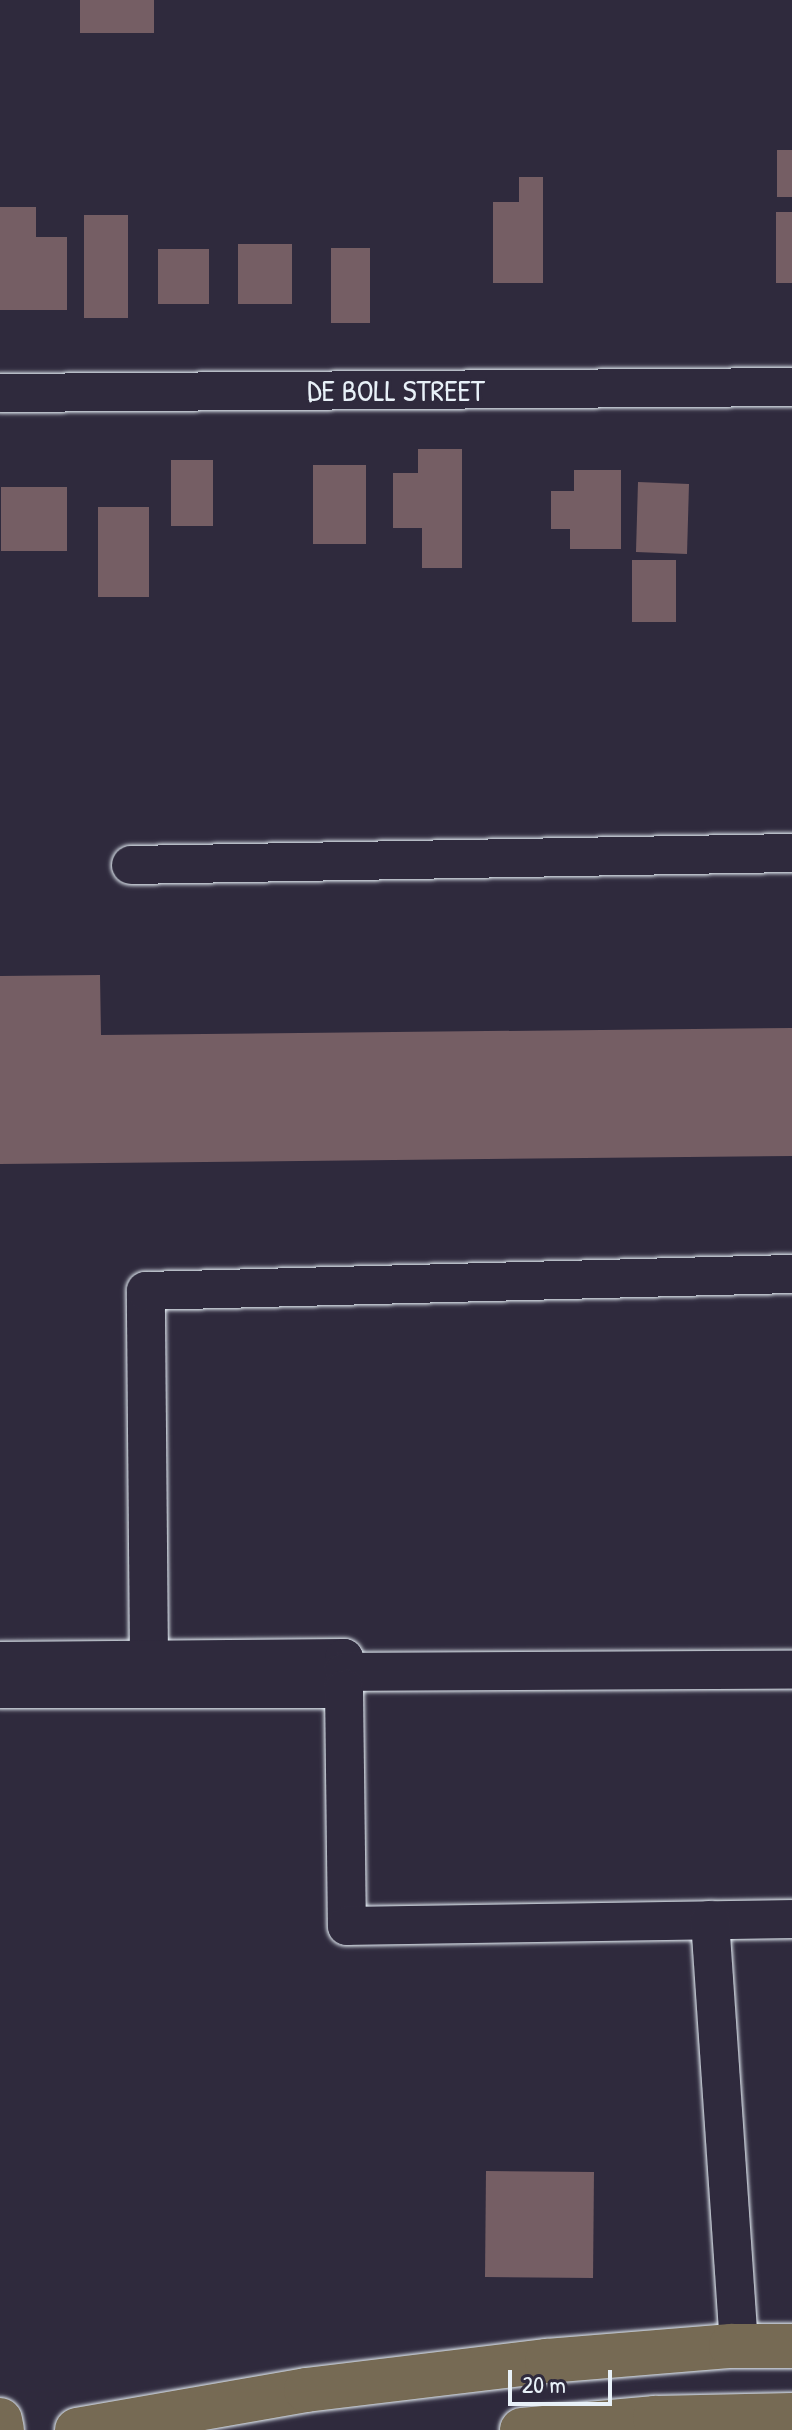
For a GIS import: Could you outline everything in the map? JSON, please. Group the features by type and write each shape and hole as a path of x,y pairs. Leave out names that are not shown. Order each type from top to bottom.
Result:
{"main road":[{"path":"99,2428 306,2390 547,2361 739,2346 792,2346"},
{"path":"522,2430 655,2418 792,2415"},
{"path":"0,2420 2,2430"}],"street":[{"name":"DE BOLL STREET","path":"0,393 792,387"},
{"path":"131,865 792,853"},
{"path":"149,1660 146,1291 792,1274"},
{"path":"0,1661 344,1658 333,1684 347,1926 792,1919"},
{"path":"0,1689 333,1684 792,1670"},
{"path":"710,1920 739,2346"}],"building":[{"path":"80,0 154,0 154,33 80,33"},
{"path":"777,150 792,150 792,197 777,197"},
{"path":"519,177 543,177 543,283 493,283 493,202 519,202"},
{"path":"0,207 36,207 36,237 67,237 67,310 0,310"},
{"path":"776,212 792,212 792,283 776,283"},
{"path":"84,215 128,215 128,318 84,318"},
{"path":"238,244 292,244 292,304 238,304"},
{"path":"331,248 370,248 370,323 331,323"},
{"path":"158,249 209,249 209,304 158,304"},
{"path":"418,449 462,449 462,568 422,568 422,528 393,528 393,473 418,473"},
{"path":"171,460 213,460 213,526 171,526"},
{"path":"313,465 366,465 366,544 313,544"},
{"path":"574,470 621,470 621,549 570,549 570,529 551,529 551,491 574,491"},
{"path":"638,482 689,484 687,554 636,552"},
{"path":"1,487 67,487 67,551 1,551"},
{"path":"98,507 149,507 149,597 98,597"},
{"path":"632,560 676,560 676,622 632,622"},
{"path":"100,975 101,1035 792,1028 792,1156 0,1164 0,976"},
{"path":"486,2171 594,2172 593,2278 485,2277"}]}
